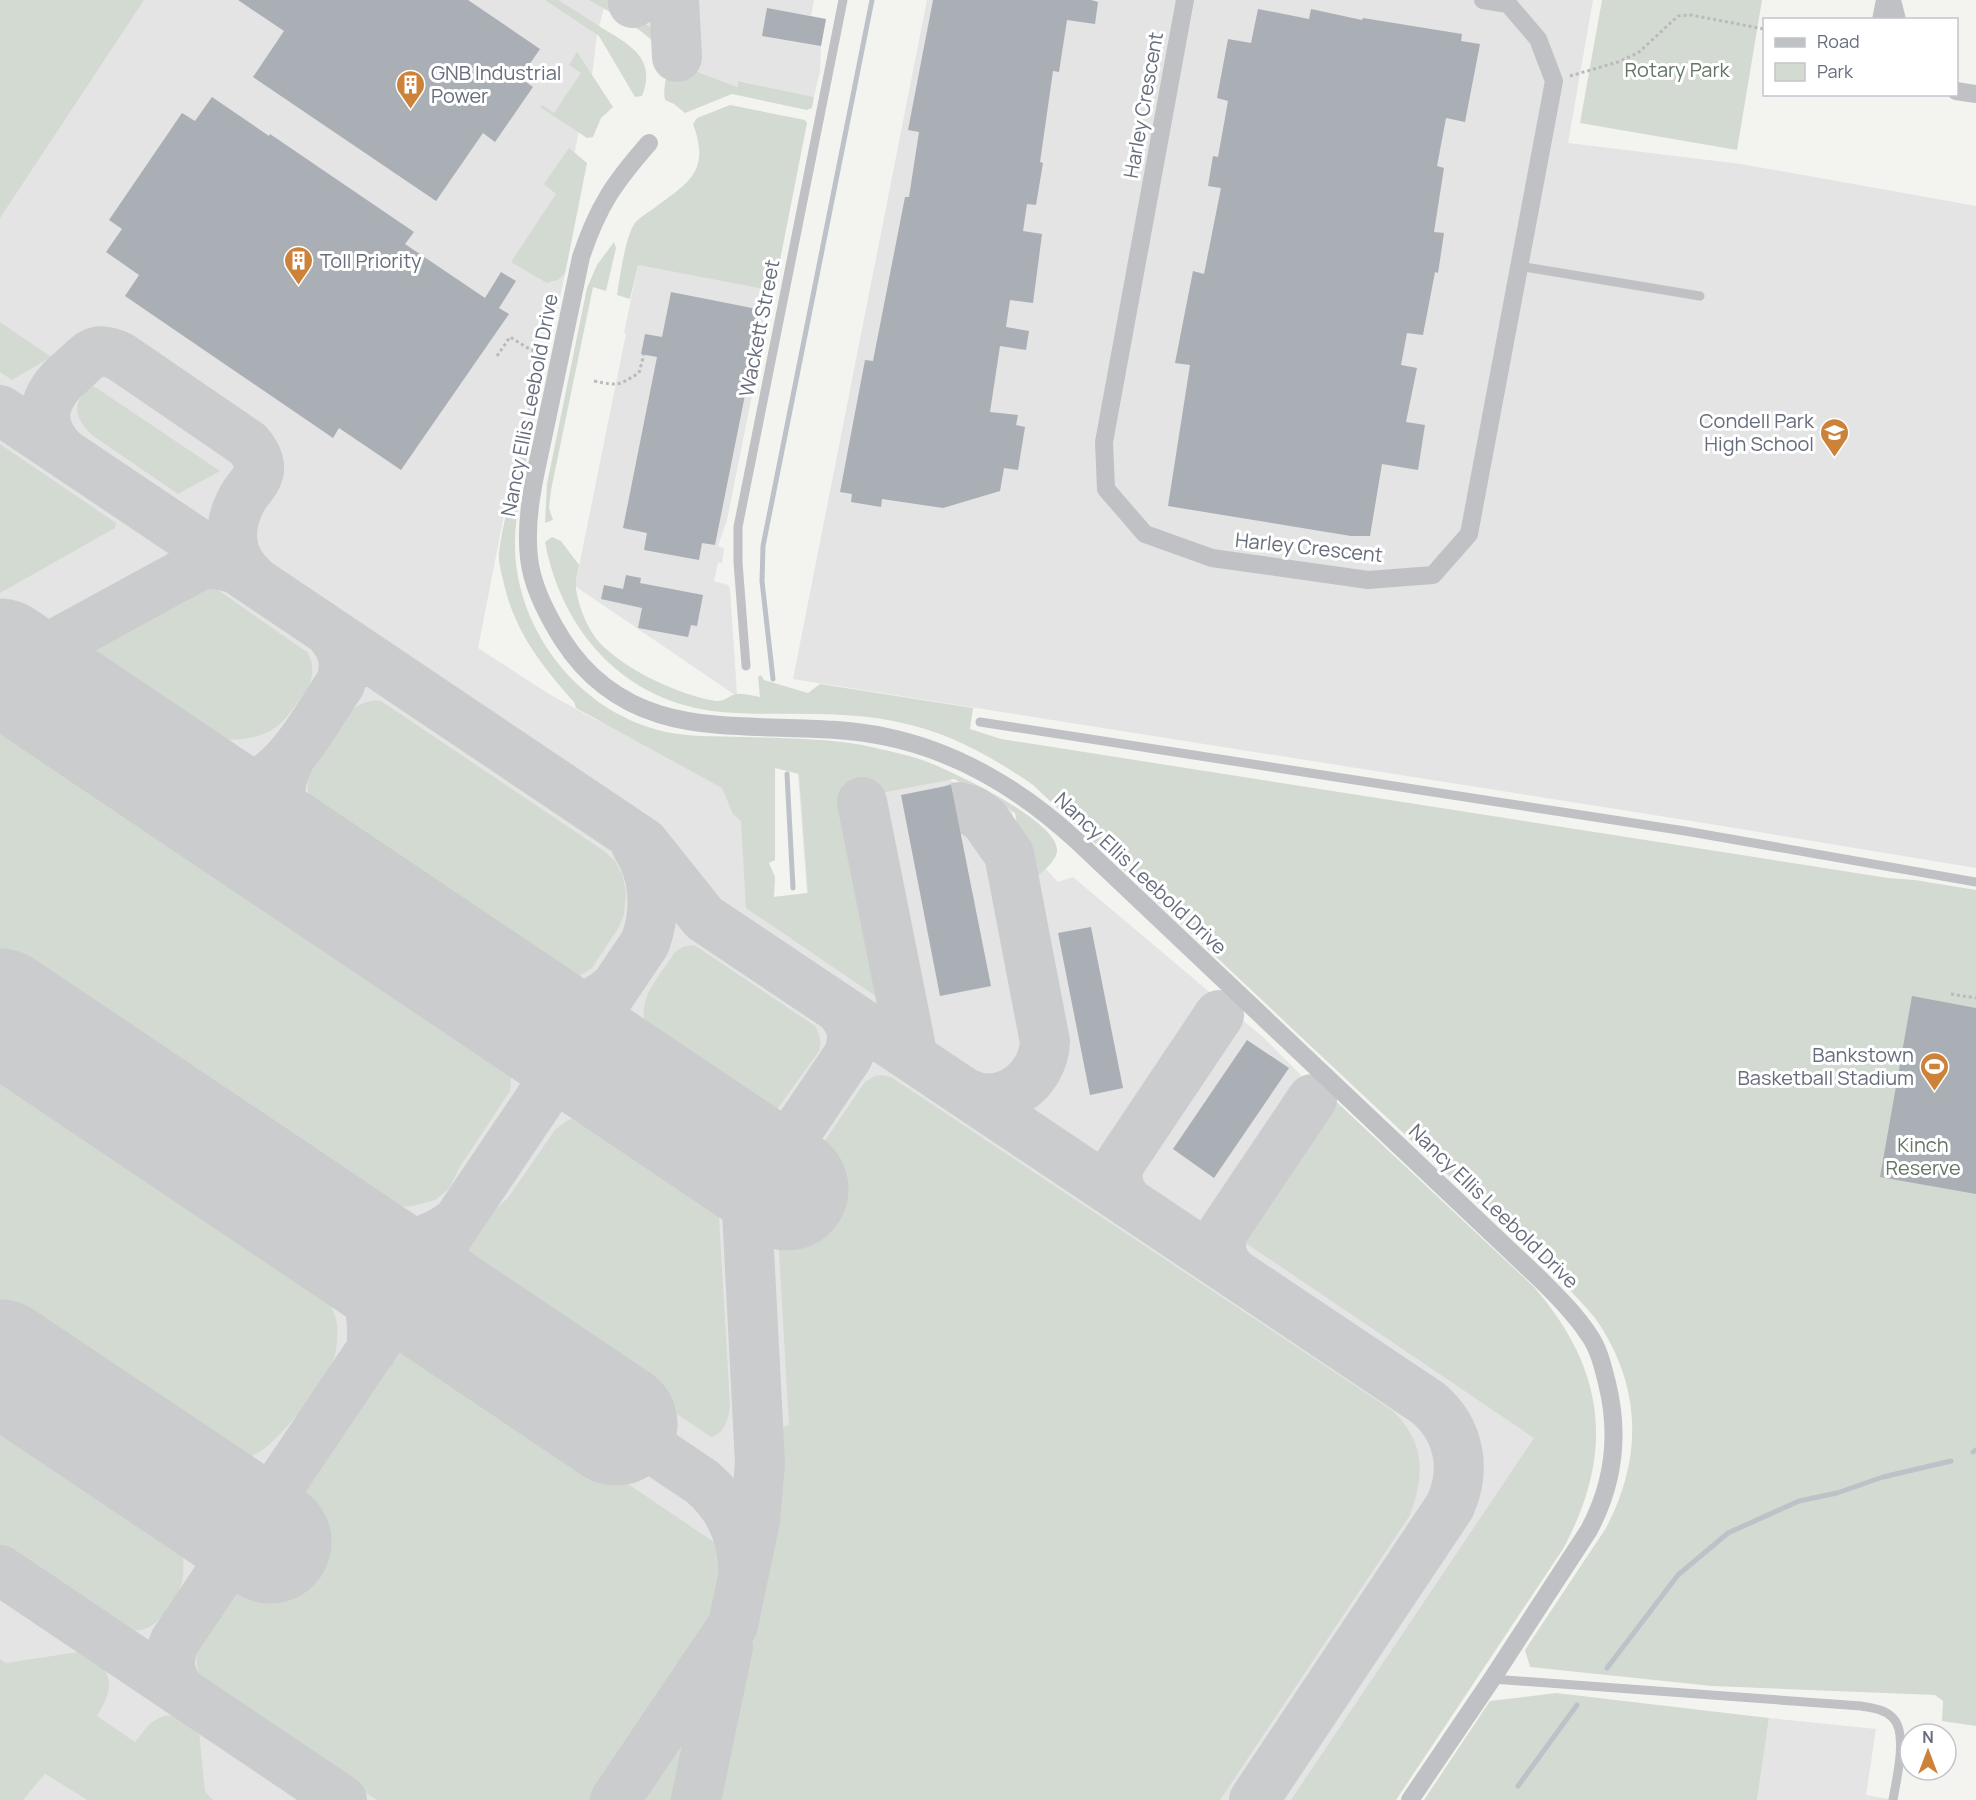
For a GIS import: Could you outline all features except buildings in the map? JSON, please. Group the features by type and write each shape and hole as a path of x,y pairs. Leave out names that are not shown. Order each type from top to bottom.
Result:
{"street":[{"name":"Harley Crescent","path":"1185,0 1104,442 1106,489 1145,534 1212,558 1368,580 1433,575 1469,534 1554,81"},
{"path":"1483,0 1508,4 1538,39 1554,81"},
{"path":"1881,18 1885,0"},
{"path":"1892,0 1896,18"},
{"path":"1958,91 1976,94"},
{"name":"Nancy Ellis Leebold Drive","path":"649,143 619,177 603,201 591,226 581,257 529,513 529,558 532,575 549,617 571,653 599,683 636,706 664,717 705,724 828,729 886,737 927,748 965,764 1029,801 1054,820 1562,1301 1591,1337 1599,1353 1614,1418 1613,1464 1607,1490 1589,1530 1410,1800"}],"lane":[{"name":"Wackett Street","path":"746,666 738,562 738,527 843,0"},
{"path":"1520,266 1700,296"},
{"path":"980,722 1685,831 1976,882"},
{"path":"1492,1678 1861,1706 1880,1710 1893,1717 1899,1729 1901,1745 1893,1800"}],"path":[{"path":"1554,81 1618,62 1638,53 1678,16 1691,15 1763,29"},
{"path":"497,356 510,338 531,350 539,351"},
{"path":"594,381 616,386 639,374 644,354"},
{"path":"1951,994 1976,998"}],"shaded area":[{"path":"0,0 606,0 597,34 592,76 590,74 549,283 565,274 545,365 544,352 538,341 478,648 549,694 596,720 631,733 772,767 768,862 773,897 807,893 798,774 857,755 940,776 971,789 1012,811 1015,825 1047,852 1043,866 1058,882 1073,877 1264,1038 1328,1102 1542,1436 1347,1800 183,1800 0,1687"},
{"path":"608,0 814,0 811,16 826,19 821,46 820,71 814,97 739,81 739,87 674,63 674,55"},
{"path":"927,0 1593,0 1568,143 1741,164 1976,206 1976,868 793,679"},
{"path":"638,265 770,290 764,324 766,325 727,520 718,546 724,548 722,563 718,563 714,581 728,585 730,589 737,694 735,695 575,586"},
{"path":"1769,1718 1876,1729 1866,1795 1895,1800 1757,1800"},
{"path":"45,1774 87,1800 23,1800"}],"green space":[{"path":"0,0 144,0 0,218"},
{"path":"545,0 558,0 631,47 643,62 646,72 646,83 642,96 635,97 599,36"},
{"path":"589,0 618,0 617,7 653,29 660,36 672,53 674,63 738,87 738,81 814,97 812,108 807,110 732,94 685,113 665,100 666,62 654,42 633,26"},
{"name":"Rotary Park","path":"1602,0 1762,0 1737,150 1580,123"},
{"path":"577,52 613,107 601,118 593,137 587,138 540,107 542,105 554,113 581,73 569,65"},
{"path":"730,105 805,120 807,123 774,291 638,265 630,299 617,295 631,229 641,217 677,192 693,175 699,154 693,124 697,118"},
{"path":"569,148 587,163 565,274 558,280 547,283 511,262 556,194 544,184"},
{"path":"614,242 616,248 606,291 593,287 551,490 549,508 553,520 545,523 547,484 587,288 597,265"},
{"path":"0,322 51,357 12,380 0,372"},
{"path":"540,345 544,352 545,365 523,476 520,478 515,474"},
{"path":"92,385 220,471 178,494 88,431 77,411 80,398"},
{"path":"0,444 116,523 115,528 0,593"},
{"path":"510,494 519,501 515,542 518,575 527,608 541,638 560,665 583,689 610,709 640,724 672,733 832,741 862,745 920,759 1002,798 1039,824 1052,837 1057,849 1053,861 1036,878 1026,867 1023,867 1015,813 954,779 854,798 890,993 877,997 746,908 741,821 733,814 722,788 576,708 574,702 541,662 515,618 500,568 500,546","holes":["775,768 799,774 808,893 774,897 775,877 769,863 775,860"]},
{"name":"Kinch Reserve","path":"552,537 561,541 579,565 576,585 578,601 587,624 599,642 623,662 653,680 701,698 719,701 739,694 760,697 758,677 761,675 764,680 808,693 820,684 973,708 970,729 1001,739 1976,890 1976,1726 1942,1721 1943,1701 1935,1695 1712,1686 1530,1667 1525,1650 1606,1528 1618,1503 1631,1453 1630,1403 1625,1379 1616,1354 1590,1312 1564,1284 1033,785 968,746 916,726 876,718 832,714 721,712 687,706 656,694 628,678 604,658 583,633 566,606 545,542"},
{"path":"215,588 308,653 311,660 311,678 303,694 282,722 264,734 230,740 197,736 85,661 88,653 206,589"},
{"path":"375,700 381,701 604,851 615,861 622,874 626,892 624,914 619,927 592,968 581,975 562,976 543,968 313,807 308,792 308,776 313,759 322,742 346,714 360,705"},
{"path":"0,714 499,1053 509,1065 510,1091 459,1168 449,1189 435,1200 413,1206 394,1207 363,1203 0,959"},
{"path":"694,945 817,1029 820,1041 819,1051 778,1108 766,1110 755,1106 652,1038 644,1015 648,993 675,952 683,947"},
{"path":"0,1061 299,1262 322,1291 335,1315 337,1324 337,1343 333,1361 321,1383 299,1413 263,1450 254,1455 232,1459 217,1458 195,1451 0,1322"},
{"path":"882,1075 891,1077 1393,1411 1411,1435 1416,1447 1420,1473 1410,1515 1220,1800 711,1800 782,1464 783,1427 789,1425 778,1234 786,1237 834,1171 815,1155 865,1082"},
{"path":"1327,1093 1534,1287 1558,1318 1576,1349 1589,1381 1595,1413 1596,1446 1591,1479 1580,1514 1563,1549 1396,1800 1291,1800 1534,1438 1237,1237 1237,1225"},
{"path":"589,1117 601,1122 718,1200 730,1406 725,1425 716,1435 711,1437 462,1269 461,1254 486,1217 508,1198 555,1130 568,1120"},
{"path":"414,1339 727,1551 728,1581 723,1607 596,1800 377,1800 210,1689 199,1672 197,1652 403,1345"},
{"path":"0,1397 150,1499 167,1514 178,1534 184,1566 178,1591 154,1624 143,1630 128,1630 120,1627 0,1547"},
{"path":"85,1651 102,1666 109,1681 107,1697 97,1716 135,1742 151,1723 166,1716 184,1719 195,1726 199,1731 205,1792 213,1800 87,1800 45,1774 23,1800 0,1800 0,1659 6,1663"},
{"path":"1556,1693 1769,1718 1757,1800 1424,1800 1490,1701"},
{"path":"700,1702 702,1703 681,1800 633,1800"}],"waterway":[{"path":"773,679 762,581 763,546 872,0"},
{"path":"787,774 793,888"},
{"path":"1607,1668 1678,1575 1728,1533 1799,1501 1837,1493 1883,1477 1951,1461"},
{"path":"1518,1786 1577,1705"}],"taxiway":[{"path":"674,0 677,57"},
{"path":"62,451 53,440 45,419 49,399 55,389 93,353 104,351 121,357 248,444 254,453 259,463 259,470 239,505 232,539 238,560 253,579"},
{"path":"0,410 644,843 704,918 1428,1403 1439,1413 1453,1437 1459,1464 1458,1478 1450,1506 1254,1800"},
{"path":"0,674 198,566 211,563 234,568"},
{"path":"82,715 194,785 221,791 245,788 265,779 283,764 299,746 340,684 344,669 343,656 328,631"},
{"path":"290,758 284,772 279,799 280,812 288,838 305,861 344,889 498,994 525,1008 546,1013 578,1009 597,1000 615,987"},
{"path":"862,802 913,1058"},
{"path":"959,807 973,811 985,820 1009,854 1045,1042 1037,1070 1018,1090 1005,1096 992,1098 978,1097 964,1092"},
{"path":"182,1692 174,1680 170,1667 175,1641 645,943 651,918 652,892 647,868 636,845"},
{"path":"615,1800 733,1625 755,1520 760,1463 747,1211 752,1198 848,1056 852,1044 852,1032 840,1010"},
{"path":"1129,1203 1118,1184 1120,1163 1219,1015"},
{"path":"1234,1273 1226,1264 1222,1253 1221,1242 1224,1230 1312,1099"},
{"path":"194,1141 330,1229 357,1243 379,1247 415,1243 438,1234 458,1221"},
{"path":"320,1228 345,1252 362,1282 371,1316 371,1351"},
{"path":"616,1424 702,1482 711,1491 732,1520 740,1542 743,1566"},
{"path":"0,1570 342,1800"},
{"path":"696,1800 728,1647"}],"runway":[{"path":"0,660 787,1189"},
{"path":"0,1010 616,1424"},
{"path":"0,1361 270,1542"}],"place":[{"name":"GNB Industrial Power","path":"410,110"},
{"name":"Toll Priority","path":"299,286"},
{"name":"Condell Park High School","path":"1835,458"},
{"name":"Bankstown Basketball Stadium","path":"1935,1092"}]}
